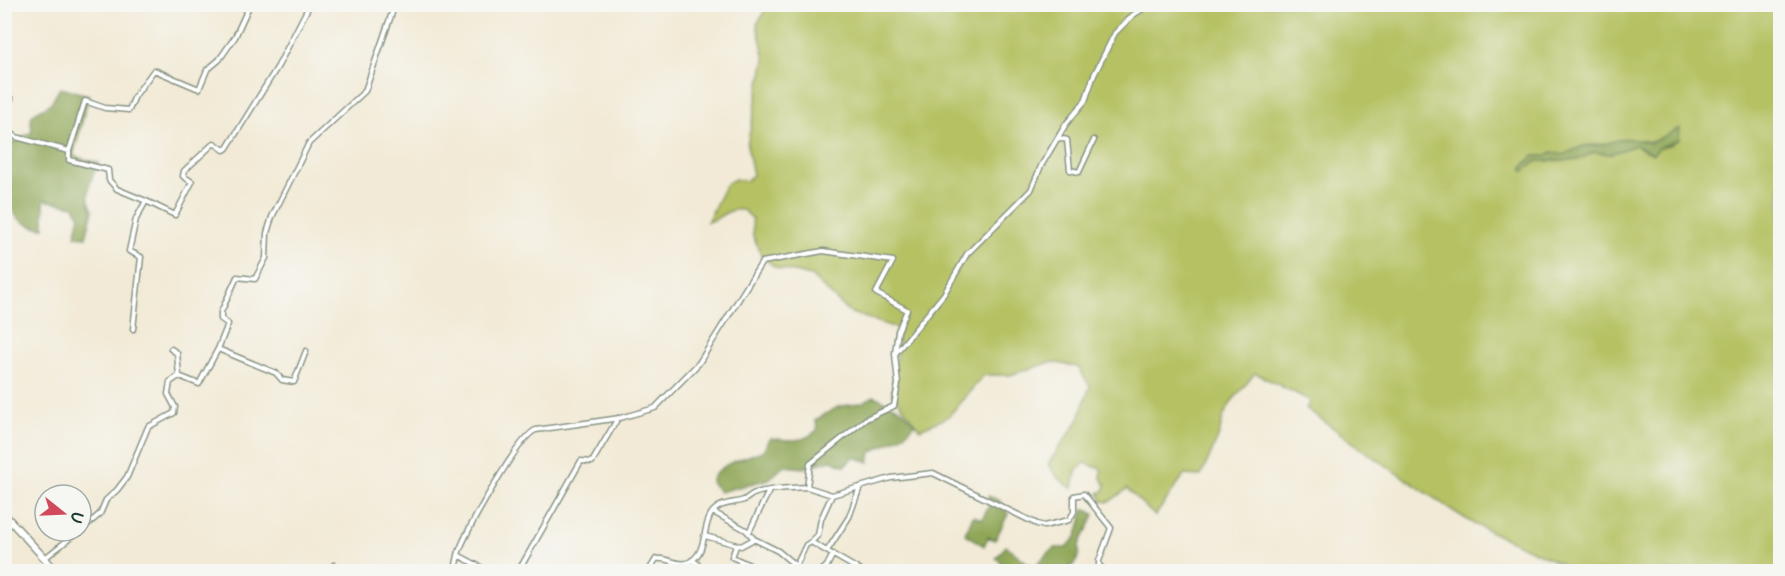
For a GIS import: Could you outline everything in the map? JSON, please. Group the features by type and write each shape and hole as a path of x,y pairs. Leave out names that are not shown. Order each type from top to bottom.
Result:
{"main road":[{"path":"4,514 57,572"}],"street":[{"path":"250,4 235,37 219,60 212,63 207,70 200,89 153,70 135,96 129,110 105,108 85,102 69,151 69,160 108,170 108,180 117,189 176,215 192,182 183,176 184,171 214,143 226,149 278,66 310,4"},
{"path":"93,520 99,516 106,500 127,477 148,427 174,413 175,406 168,390 173,378 179,376 199,384 229,328 220,317 230,289 239,276 251,280 258,275 266,258 270,224 309,143 367,88 395,4"},
{"path":"895,354 944,294 967,254 1031,190 1041,166 1067,121 1085,101 1097,68 1115,33 1133,15 1150,4"},
{"path":"4,96 11,99"},
{"path":"4,127 16,137 69,151"},
{"path":"1059,138 1067,140 1070,170 1075,172 1079,171 1094,140"},
{"path":"134,329 141,257 129,251 136,219 146,201"},
{"path":"454,572 458,555 504,468 527,435 536,430 618,418 655,408 699,363 743,290 764,261 823,251 893,261 876,293 908,310 898,331 895,354 898,384 894,406 867,419 810,464 807,487"},
{"path":"171,349 177,353 179,376"},
{"path":"218,349 276,372 282,380 293,383 306,351"},
{"path":"518,572 581,461 592,462 618,418"},
{"path":"648,572 656,559 662,558 684,563 692,560 700,550 713,512 728,502 769,491 807,487 832,495 895,477 933,473 1043,526 1069,520 1074,512 1074,496 1086,494 1112,528 1099,561 1099,565 1106,572"},
{"path":"827,551 849,518 860,487"},
{"path":"749,532 769,491"},
{"path":"793,572 806,545 818,535 821,519 832,495"},
{"path":"713,512 749,532 754,539 778,551 796,565"},
{"path":"705,536 736,546 742,546 754,539"},
{"path":"811,542 863,572"},
{"path":"45,558 64,543"},
{"path":"736,546 732,557 765,572"},
{"path":"820,572 827,566 833,554"},
{"path":"458,555 490,572"},
{"path":"692,560 699,565 697,572"},
{"path":"330,572 334,565"},
{"path":"522,566 533,572"}],"green space":[{"path":"768,5 1780,5 1780,571 1577,571 1474,524 1363,450 1306,408 1311,401 1255,373 1232,401 1223,417 1219,435 1201,476 1184,475 1155,516 1127,489 1109,502 1102,501 1099,493 1104,491 1106,485 1101,478 1101,469 1085,463 1076,471 1073,489 1058,478 1048,464 1078,421 1090,386 1078,367 1051,362 1010,375 984,375 948,417 920,429 892,393 899,329 849,312 811,276 777,268 763,258 753,236 752,218 743,210 727,212 707,222 726,184 735,179 746,181 753,175 747,145 765,59 757,24","holes":["1639,140 1673,144 1645,151 1636,145 1610,154 1594,152 1578,160 1537,161 1524,171 1533,156 1545,156 1552,152 1563,155 1583,146"]},
{"path":"60,88 89,95 73,156 99,163 89,186 90,204 93,210 86,237 75,236 80,216 74,206 44,200 44,228 30,225 19,219 12,211 8,200 5,142 13,143 32,132 33,114 50,104"},
{"path":"1680,128 1679,140 1660,147 1653,154 1636,145 1610,154 1594,152 1578,160 1537,161 1523,172 1522,168 1533,156 1545,156 1552,152 1563,155 1583,146 1596,146 1626,138 1650,143"},
{"path":"874,396 902,410 915,424 903,436 871,452 869,462 853,457 845,466 831,460 804,468 784,466 769,479 720,492 711,482 714,475 726,465 764,450 770,438 796,440 807,437 818,429 815,420 838,407 864,402"},
{"path":"988,496 999,500 1008,514 995,540 988,537 984,546 965,534 973,516 982,519 989,507"},
{"path":"1084,509 1094,514 1079,545 1076,561 1071,566 1058,571 1029,571 1054,548 1066,548 1077,536"},
{"path":"1006,546 1030,565 1021,563 1008,568 996,558"}]}
